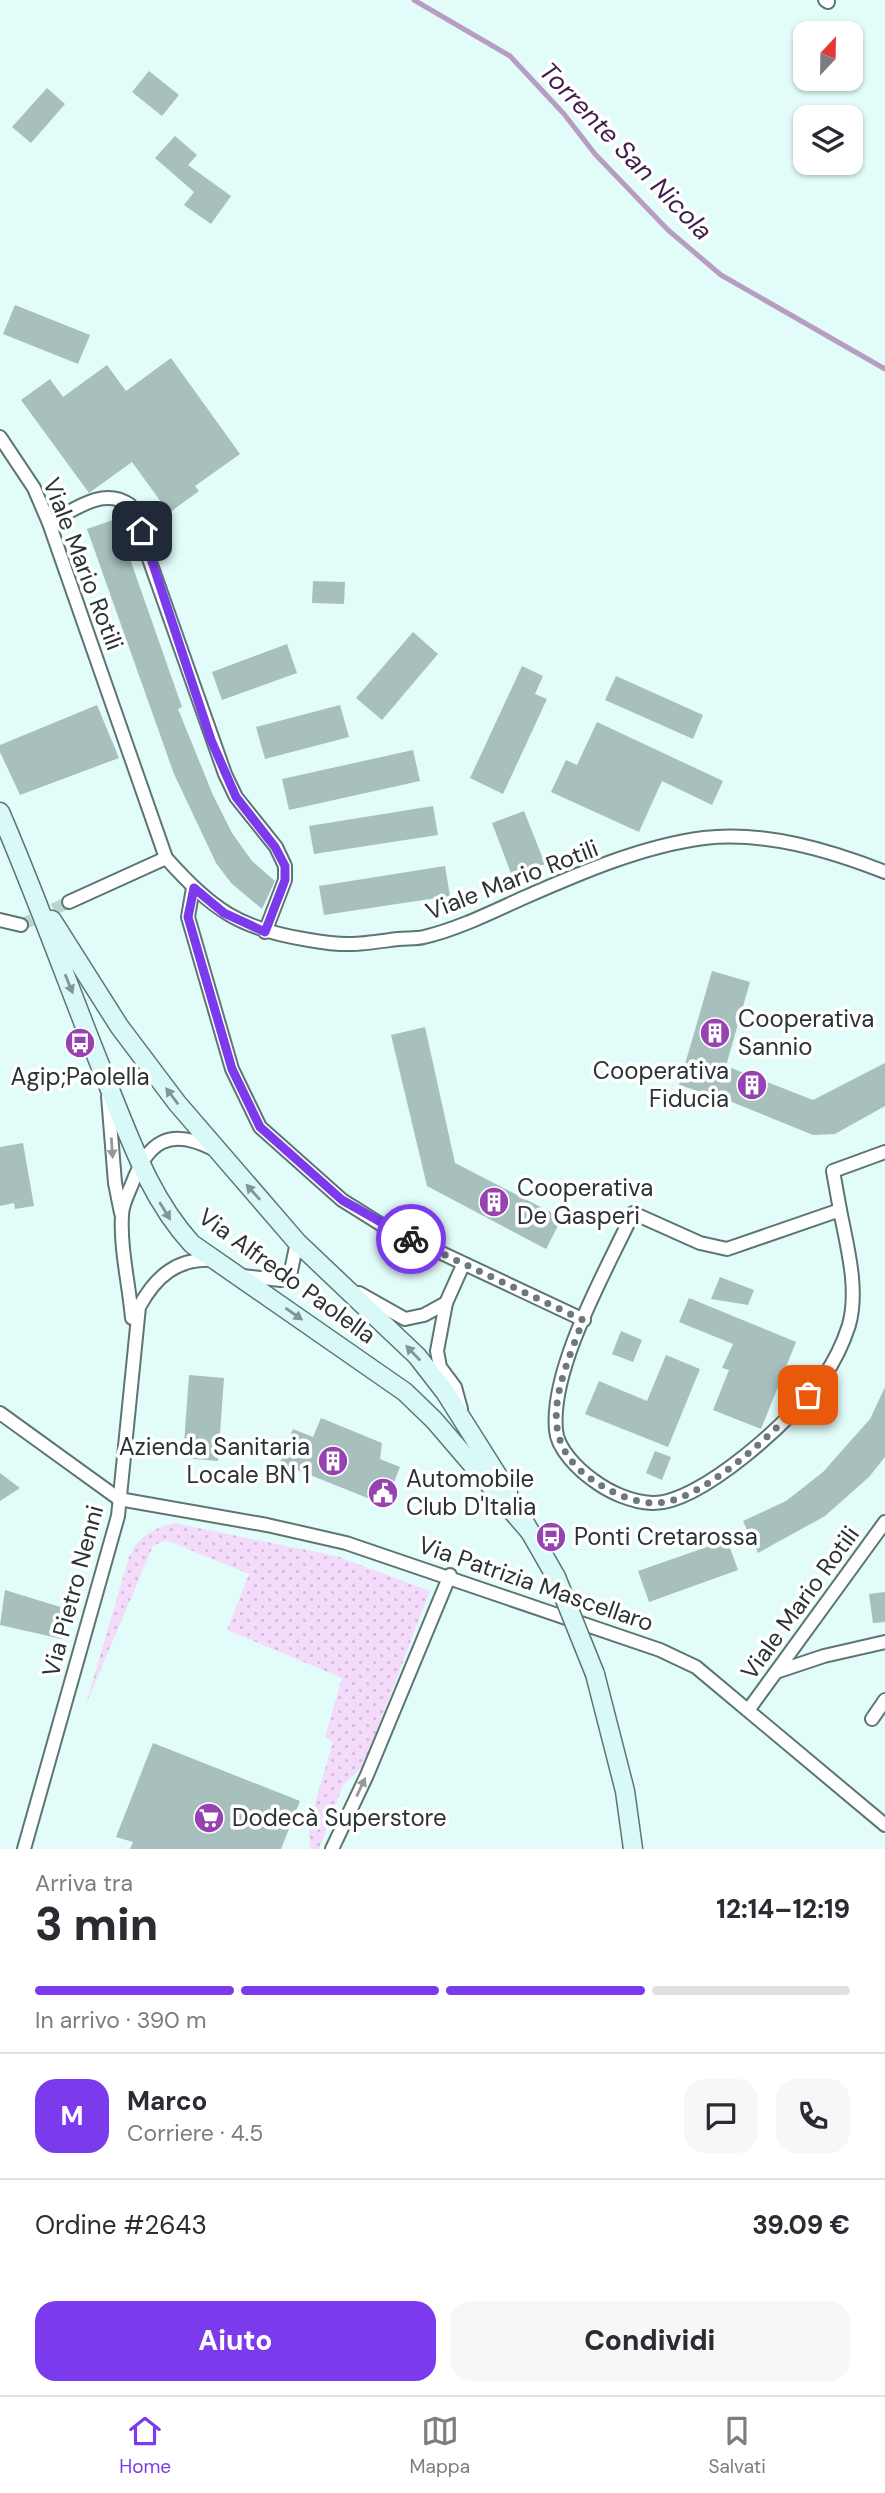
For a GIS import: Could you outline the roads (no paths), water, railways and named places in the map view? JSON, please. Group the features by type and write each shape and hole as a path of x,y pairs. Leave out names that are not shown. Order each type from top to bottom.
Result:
{"main road":[{"name":"Via Alfredo Paolella","path":"0,812 140,1163 172,1222 192,1244 405,1392 434,1420 531,1533"},
{"name":"Via Alfredo Paolella","path":"36,897 119,1026 215,1149 298,1242 417,1356 465,1423 531,1533 573,1613 594,1674 625,1791 633,1849"}],"street":[{"name":"Viale Mario Rotili","path":"0,437 34,488 49,523 166,858 194,888 224,913 265,932 340,946 366,946 424,937 610,863 702,839 739,836 778,840 885,872"},
{"path":"49,523 106,496 121,498 130,505 221,762 236,797 275,847 285,866 285,880 265,932"},
{"path":"69,902 166,858"},
{"path":"194,888 188,917 232,1069 260,1127 342,1200 382,1225 583,1320"},
{"path":"0,920 22,925"},
{"path":"107,1082 115,1183 121,1213"},
{"path":"140,1163 160,1142 180,1137 193,1139 215,1149"},
{"path":"840,1210 727,1249 700,1242 633,1213 583,1320 557,1388 556,1434 584,1473 618,1495 652,1503 670,1501 694,1492 768,1438 822,1379 837,1355 849,1324 851,1274 840,1210 833,1171 885,1152"},
{"name":"Via Pietro Nenni","path":"135,1339 121,1213 140,1163"},
{"path":"238,1275 282,1280 291,1271 298,1242"},
{"name":"Via Pietro Nenni","path":"24,1849 118,1516 139,1307 149,1287 167,1269 196,1259 217,1260"},
{"path":"463,1265 446,1303 437,1351 440,1367 455,1387 465,1423"},
{"path":"331,1275 405,1319 424,1315 446,1303"},
{"path":"0,1413 119,1499"},
{"name":"Via Patrizia Mascellaro","path":"119,1499 320,1536 450,1576 660,1650 696,1667 885,1825"},
{"name":"Viale Mario Rotili","path":"749,1709 885,1522"},
{"path":"332,1849 367,1775 450,1576"},
{"path":"776,1672 824,1656 885,1642"},
{"path":"872,1719 885,1700"}],"waterway":[{"name":"Torrente San Nicola","path":"414,0 510,56 564,114 595,154 668,230 721,275 885,369"}],"tunnel":[{"path":"21,925 69,902"}],"place":[{"name":"Cooperativa Sannio","path":"715,1033"},
{"name":"Agip;Paolella","path":"80,1043"},
{"name":"Cooperativa Fiducia","path":"752,1085"},
{"name":"Cooperativa De Gasperi","path":"494,1202"},
{"name":"Azienda Sanitaria Locale BN 1","path":"333,1461"},
{"name":"Automobile Club D'Italia","path":"383,1493"},
{"name":"Ponti Cretarossa","path":"551,1537"},
{"name":"Dodecà Superstore","path":"209,1818"}]}
